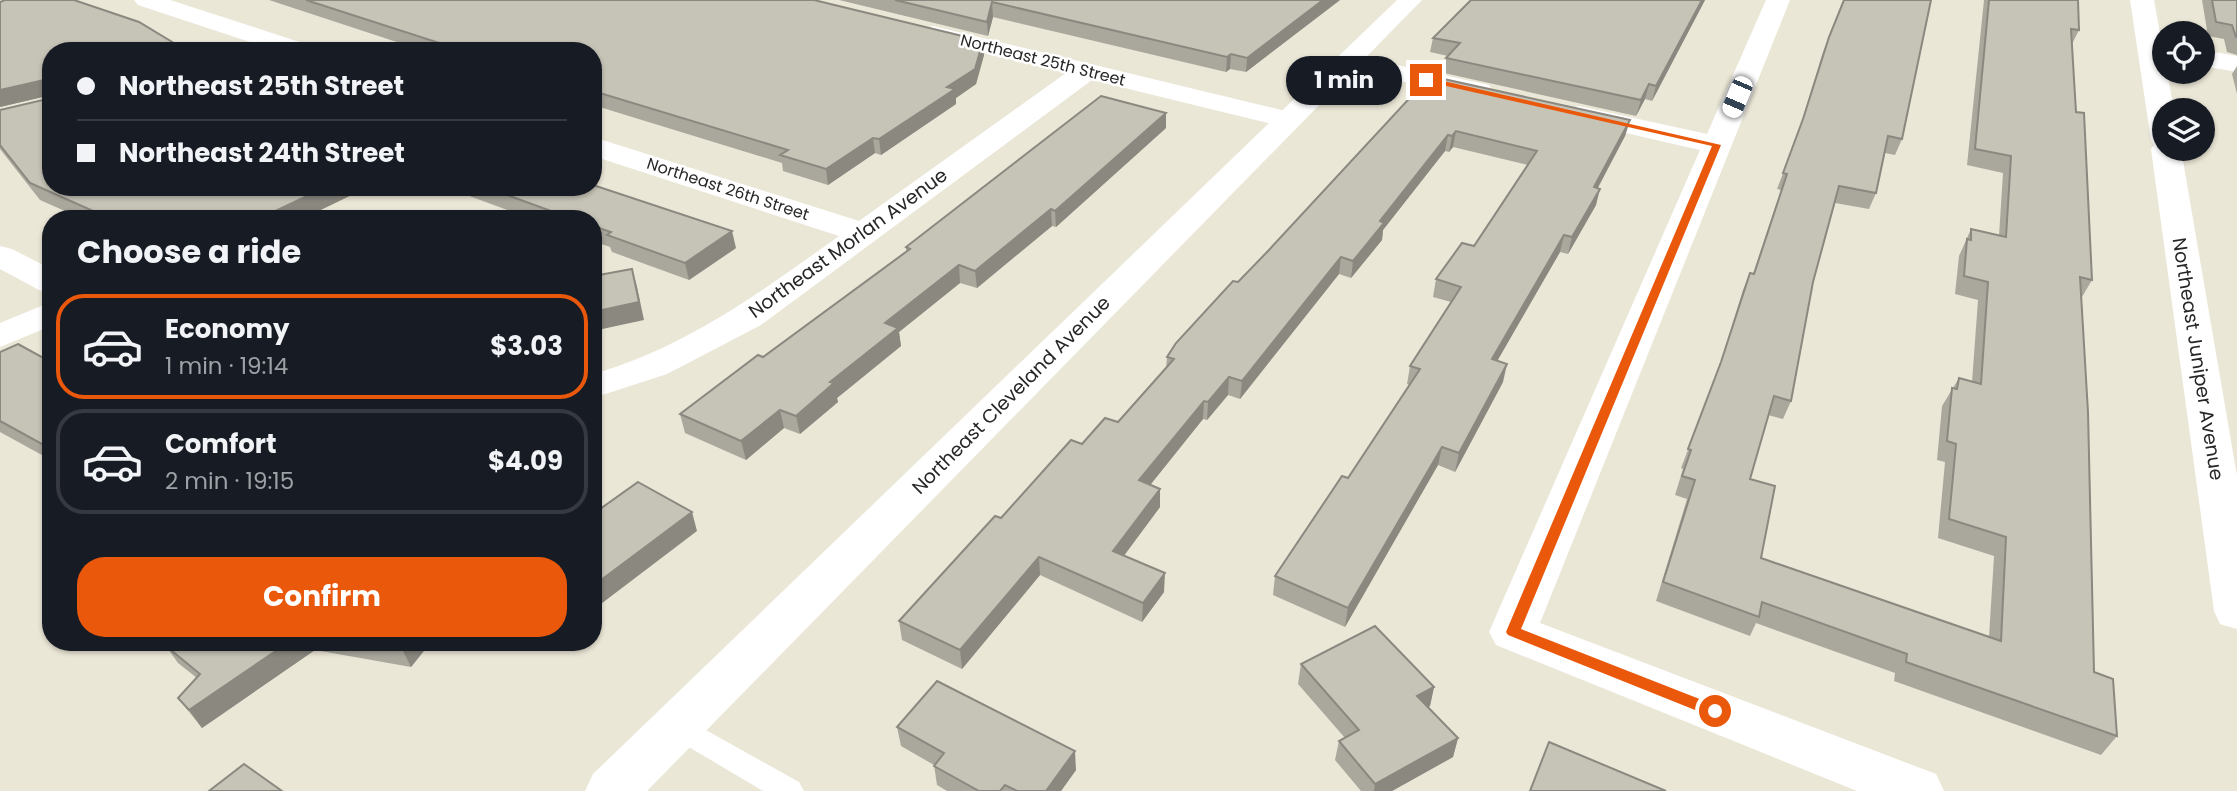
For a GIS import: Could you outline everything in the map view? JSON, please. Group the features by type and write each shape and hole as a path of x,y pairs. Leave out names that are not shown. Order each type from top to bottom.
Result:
{"street":[{"path":"146,0 276,42"},
{"name":"Northeast Cleveland Avenue","path":"612,791 1410,0"},
{"path":"1778,0 1513,632 1917,791"},
{"path":"2142,0 2152,31"},
{"name":"Northeast 25th Street","path":"904,26 1288,120"},
{"path":"253,42 264,38"},
{"path":"2215,60 2237,64"},
{"path":"1347,62 1506,97"},
{"name":"Northeast Morlan Avenue","path":"602,383 654,366 699,345 748,317 1087,71"},
{"path":"1558,109 1717,145"},
{"name":"Northeast 26th Street","path":"602,149 862,233"},
{"name":"Northeast Juniper Avenue","path":"2168,161 2237,611"},
{"path":"0,256 42,278"},
{"path":"0,336 42,317"}],"lane":[{"path":"677,726 789,791"}],"building":[{"path":"74,0 139,22 172,42 42,42 42,80 0,90 0,2"},
{"path":"306,0 814,0 983,41 975,69 947,87 955,89 879,139 873,138 826,169 780,155 788,150 602,94 602,42 436,42"},
{"path":"895,0 1323,0 1247,58 1231,54 1227,57 992,2 987,22"},
{"path":"1471,0 1702,0 1656,86 1649,84 1641,100 1446,58 1460,43 1433,38"},
{"path":"1844,0 1931,0 1902,139 1888,136 1876,193 1839,186 1813,282 1791,401 1774,396 1750,479 1775,486 1761,558 2001,641 2006,537 1949,519 1956,444 1947,441 1952,388 1957,389 1959,378 1981,384 1988,282 1964,276 1967,239 1971,240 1971,229 2006,237 2011,156 1975,149 1989,0 2078,0 2079,30 2071,29 2076,112 2084,113 2092,280 2080,277 2088,412 2094,672 2113,679 2117,736 1906,662 1907,654 1762,602 1759,617 1663,582 1695,480 1682,476 1691,450 1688,449 1721,362 1750,273 1754,274 1787,174 1783,173"},
{"path":"2212,0 2237,0 2237,37 2232,25 2216,22"},
{"path":"1430,76 1630,120 1594,187 1600,189 1572,237 1564,235 1492,359 1507,364 1459,453 1442,447 1348,608 1275,576 1342,476 1348,478 1420,369 1410,366 1461,287 1436,279 1462,243 1474,246 1537,151 1456,131 1452,136 1448,135 1380,221 1384,223 1353,261 1341,257 1242,381 1229,377 1208,402 1204,401 1139,480 1160,489 1113,551 1165,573 1143,603 1039,557 960,650 899,621 995,516 1001,518 1071,440 1082,444 1105,418 1118,422 1174,359 1167,357 1176,343 1233,281 1238,282 1268,251"},
{"path":"1101,96 1166,113 1055,211 1051,209 975,271 959,265 885,323 898,328 830,382 834,383 796,416 780,410 741,441 680,414 758,355 763,357 910,249 906,247"},
{"path":"42,100 42,188 30,183 0,145 0,110"},
{"path":"602,188 732,231 685,263 607,235 611,232 602,229 602,210 548,210 510,196 602,196"},
{"path":"59,196 307,196 278,210 91,210"},
{"path":"632,269 639,302 602,310 602,274"},
{"path":"18,344 42,357 42,444 0,421 0,352"},
{"path":"638,482 692,512 602,579 602,508"},
{"path":"1375,626 1434,687 1417,696 1458,738 1375,784 1339,741 1359,730 1301,664"},
{"path":"172,651 276,651 189,710 178,698 200,674"},
{"path":"937,681 1075,751 1046,791 1017,791 1005,785 1000,791 979,791 934,766 944,753 897,727"},
{"path":"1549,742 1666,791 1530,791"},
{"path":"244,764 282,791 209,791"}],"route":[{"path":"1426,80 1717,145 1513,632 1715,711"}]}
